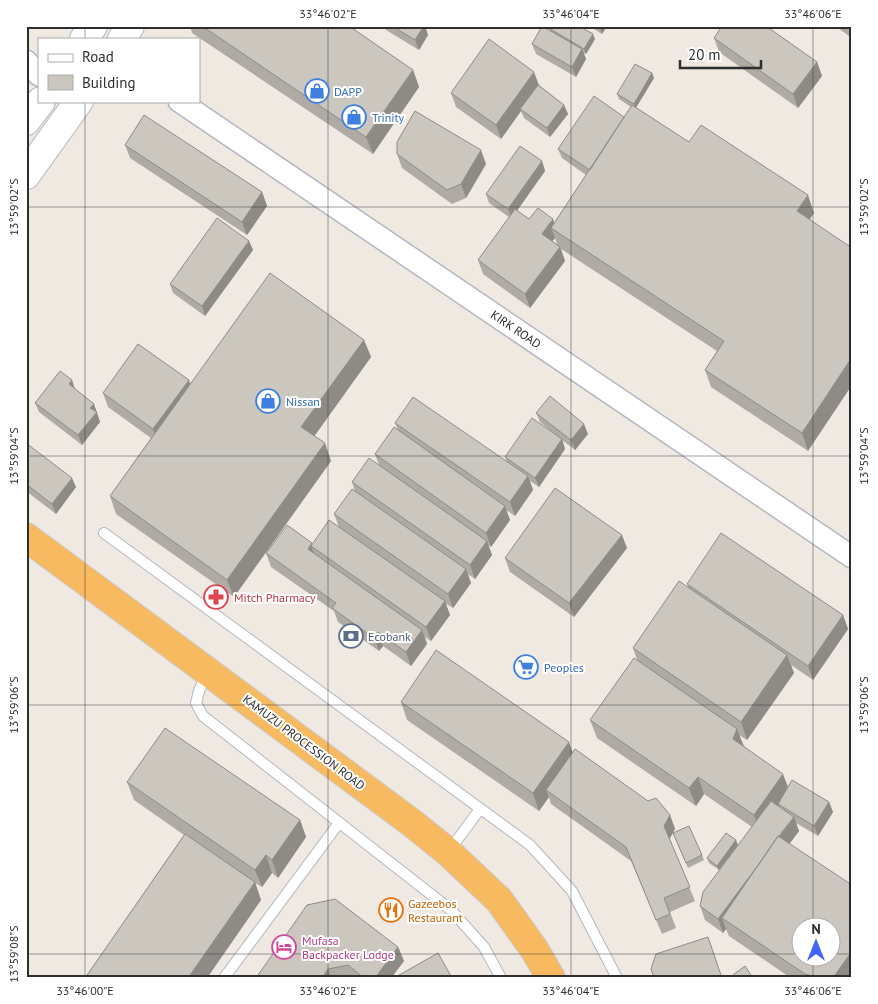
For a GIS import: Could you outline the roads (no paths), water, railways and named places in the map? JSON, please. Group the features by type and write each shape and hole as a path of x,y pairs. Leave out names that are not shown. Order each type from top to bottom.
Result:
{"highway":[{"name":"KAMUZU PROCESSION ROAD","path":"26,537 412,822 448,852 499,900 534,949 551,978"}],"main road":[{"path":"123,38 130,26"},
{"path":"26,121 40,102"},
{"path":"26,175 71,105"}],"street":[{"path":"26,61 38,74"},
{"name":"KIRK ROAD","path":"180,102 852,558"}],"lane":[{"path":"104,533 530,845 572,891 616,978"},
{"path":"208,671 196,702 203,716 451,910 484,947 501,978"},
{"path":"448,852 480,809"},
{"path":"224,978 339,823"}],"place":[{"name":"DAPP","path":"317,91"},
{"name":"Trinity","path":"354,117"},
{"name":"Nissan","path":"268,401"},
{"name":"Mitch Pharmacy","path":"216,597"},
{"name":"Ecobank","path":"351,636"},
{"name":"Peoples","path":"526,667"},
{"name":"Gazeebos Restaurant","path":"391,910"},
{"name":"Mufasa Backpacker Lodge","path":"284,947"}]}
